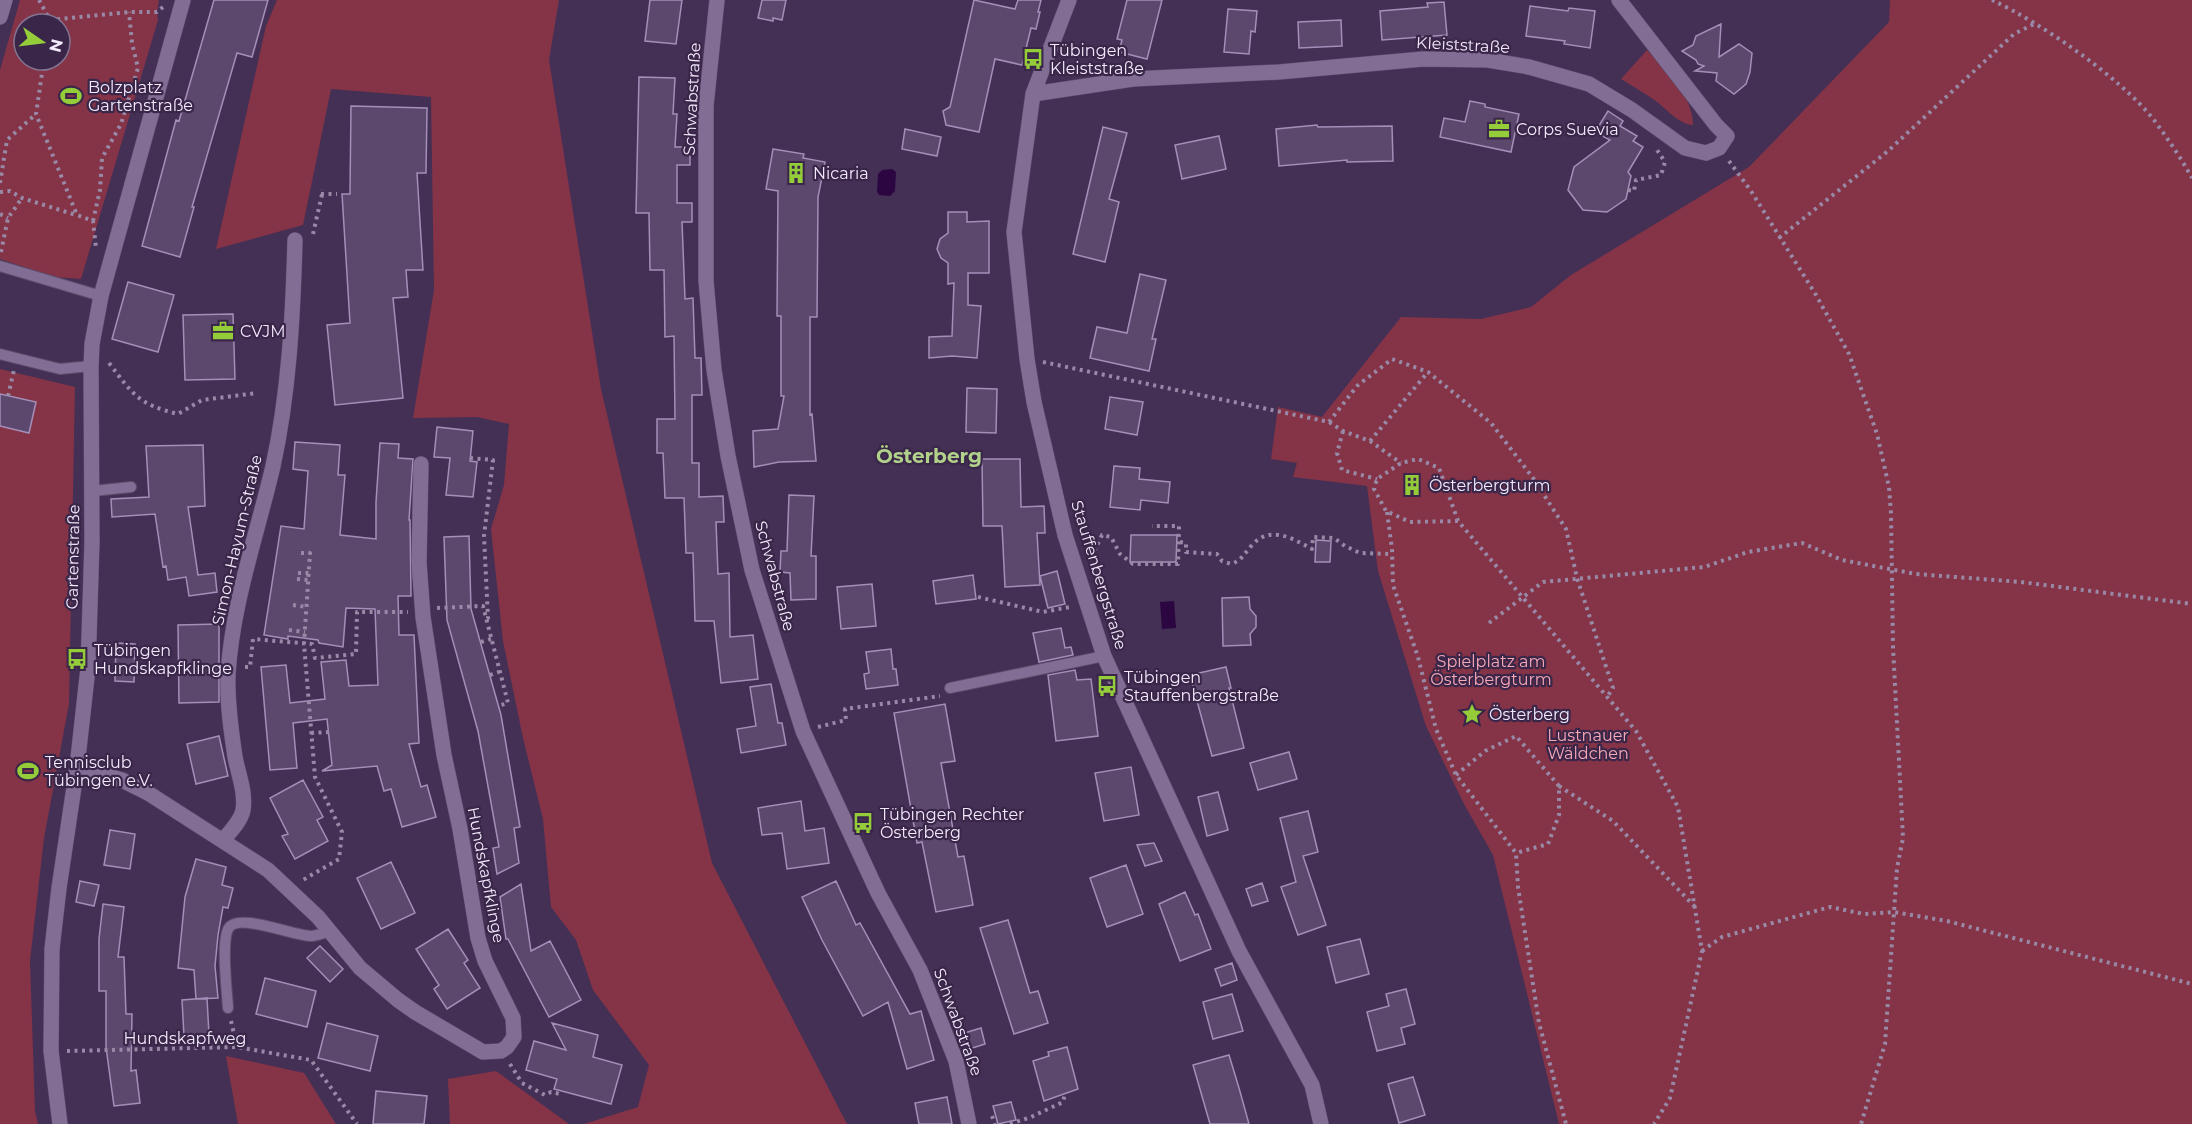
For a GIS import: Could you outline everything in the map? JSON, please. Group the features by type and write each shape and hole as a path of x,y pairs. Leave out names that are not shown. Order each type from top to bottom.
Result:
{"street":[{"path":"0,17 5,0"},
{"name":"Gartenstraße","path":"60,1124 51,1052 52,949 60,877 77,767 88,662 93,491 92,344 101,296 183,0"},
{"name":"Schwabstraße","path":"717,0 706,118 706,281 714,370 728,456 752,570 803,731 878,893 920,970 956,1061 969,1124"},
{"name":"Stauffenbergstraße","path":"1069,0 1033,94 1014,232 1027,359 1034,402 1065,535 1104,656 1239,951 1312,1085 1321,1124"},
{"path":"1620,1 1727,136 1719,148"},
{"name":"Kleiststraße","path":"1033,94 1134,80 1279,72 1423,59 1488,60 1529,67 1589,84 1632,110 1685,148 1706,153 1719,148"},
{"name":"Simon-Hayum-Straße","path":"223,840 240,818 243,810 243,796 232,735 228,676 236,618 273,465 279,429 288,349 295,240"},
{"name":"Hundskapfklinge","path":"77,767 106,774 136,786 268,870 290,889 330,931 360,968 415,1012 483,1052 501,1051 507,1047 514,1036 513,1018 485,960 478,938 462,839 443,745 419,534 421,464"}],"lane":[{"path":"0,266 101,296"},
{"path":"0,354 60,369 91,366"},
{"path":"93,491 131,487"},
{"path":"949,692 1104,656"},
{"path":"228,1008 226,944 228,930 232,925 255,922 278,930 311,936 330,931"}],"path":[{"path":"1996,1 2081,54 2120,87 2153,119 2192,178"},
{"path":"72,19 129,12 156,12 165,6"},
{"path":"96,253 93,221 100,190 102,158 121,124 138,68 132,43 129,12"},
{"path":"1779,238 1888,151 2014,34 2034,24"},
{"path":"42,72 36,114 77,215"},
{"path":"0,183 7,140 36,114"},
{"path":"1628,190 1634,191 1636,180 1660,175 1664,169 1665,162 1653,142"},
{"path":"1719,148 1751,191 1816,295 1849,354 1879,442 1888,487 1891,513 1891,568 1903,837 1897,868 1884,1044 1861,1124"},
{"path":"0,192 10,191 22,198 93,221"},
{"path":"313,234 322,192 337,194"},
{"path":"0,259 8,218 22,198"},
{"path":"0,214 8,218"},
{"path":"8,396 16,358"},
{"path":"1027,359 1329,422 1343,431 1370,441 1401,463"},
{"path":"1329,422 1357,386 1392,359 1428,372 1491,423 1533,478 1566,529 1577,578 1613,688 1607,697"},
{"path":"109,363 133,394 154,408 178,414 202,400 257,393"},
{"path":"1370,441 1428,372"},
{"path":"1343,431 1337,453 1342,470 1377,478"},
{"path":"470,458 493,460 484,536 489,618 486,619"},
{"path":"1566,1124 1539,1023 1518,887 1516,853 1456,775 1436,729 1418,657 1393,585 1392,554 1386,511 1374,489 1377,478 1401,463 1418,459 1439,468 1458,521 1636,731 1678,807 1702,951 1670,1098 1654,1124"},
{"path":"1386,511 1410,522 1458,521"},
{"path":"1088,554 1095,550 1102,535 1110,537 1120,554 1133,564 1178,564 1179,526 1152,526"},
{"path":"1180,542 1186,543 1186,552 1217,554 1222,561 1231,564 1239,561 1253,543 1264,536 1278,534 1292,538 1312,549 1313,537 1320,537 1334,538 1360,553 1392,554"},
{"path":"1489,623 1543,582 1704,567 1748,552 1802,543 1842,560 1916,574 2021,582 2192,604"},
{"path":"290,889 339,860 342,832 315,777 311,733 306,709 304,644 310,553 302,552"},
{"path":"298,573 309,576"},
{"path":"297,579 309,576"},
{"path":"978,597 1043,612 1086,604"},
{"path":"293,605 306,607"},
{"path":"229,666 250,667 253,639 312,644 315,658 356,654 357,612 429,613 436,608 483,606 508,703 498,706"},
{"path":"289,630 305,632"},
{"path":"480,642 491,639"},
{"path":"490,675 500,672"},
{"path":"803,731 846,720 845,709 949,692"},
{"path":"311,733 329,732"},
{"path":"1456,775 1485,751 1516,736 1559,786 1613,821 1696,909"},
{"path":"1516,853 1548,844 1559,814 1559,786"},
{"path":"1702,951 1722,937 1830,907 1864,914 1893,912 1970,927 2192,984"},
{"path":"228,1008 237,1047"},
{"name":"Hundskapfweg","path":"51,1052 237,1047 311,1060 357,1124"},
{"path":"506,1059 522,1083 545,1095 552,1092 560,1094 560,1090"},
{"path":"1010,1124 1031,1118 1063,1102 1065,1093"},
{"path":"992,1116 995,1124"}],"green space":[{"path":"20,0 159,0 158,20 81,279 54,277 0,259 0,70 12,28 12,72 72,72 72,12 17,12"},
{"path":"277,0 559,0 549,60 601,389 712,863 847,1124 584,1124 638,1107 649,1065 593,990 576,940 551,907 543,819 503,641 491,529 504,485 509,424 477,417 413,418 434,290 431,97 331,89 303,225 216,249 266,26"},
{"path":"1890,0 2192,0 2192,1124 1559,1124 1493,855 1464,804 1426,726 1378,571 1367,486 1293,477 1297,463 1271,459 1278,407 1322,417 1401,317 1481,319 1531,307 1571,275 1749,167 1889,22"},
{"path":"1647,50 1683,93 1692,114 1693,125 1677,119 1653,99 1621,79"},
{"name":"Tennisclub Tübingen e.V.","path":"0,369 75,387 69,704 44,838 30,961 35,1111 38,1124 0,1124"},
{"path":"226,1056 304,1073 336,1124 238,1124"},
{"path":"496,1071 569,1124 450,1124 448,1079"}],"shaded area":[{"path":"892,169 896,172 895,191 890,196 879,195 877,192 878,174 882,170"},
{"path":"1174,601 1176,628 1162,629 1160,602"}],"building":[{"path":"214,0 268,0 252,57 237,53 192,207 194,207 180,257 142,246 176,120 179,121"},
{"path":"650,0 682,0 676,44 645,41"},
{"path":"762,0 786,0 782,20 758,18"},
{"path":"974,0 1015,9 1018,0 1041,0 1036,29 1031,28 1022,65 995,59 979,132 946,125 943,111 950,107"},
{"path":"1127,0 1162,0 1147,59 1119,52 1122,40 1117,39"},
{"path":"1444,2 1447,35 1382,40 1380,11 1428,7 1427,3"},
{"path":"1530,6 1568,11 1569,8 1595,11 1590,48 1564,44 1565,41 1526,36"},
{"path":"1228,9 1257,11 1255,32 1251,31 1249,54 1224,52"},
{"path":"1341,20 1342,46 1299,48 1298,22"},
{"path":"1721,24 1719,57 1739,44 1752,53 1746,84 1734,94 1716,81 1717,73 1695,71 1704,66 1682,51 1693,45 1696,36"},
{"path":"639,77 675,78 673,114 677,114 675,147 690,147 690,165 677,165 677,203 692,203 692,222 682,222 685,299 693,298 695,358 701,358 702,395 692,395 692,463 699,463 699,497 723,496 724,522 716,522 718,574 729,573 730,637 753,635 758,679 721,683 714,621 695,621 693,553 686,553 684,498 665,498 663,453 657,453 657,419 675,419 674,336 665,337 664,270 650,270 649,213 636,213"},
{"path":"1470,101 1485,104 1485,107 1519,114 1511,152 1440,137 1444,118 1465,122"},
{"path":"351,106 427,108 426,173 417,173 423,270 406,270 408,297 393,298 403,398 335,405 327,325 350,323 342,194 350,194"},
{"path":"1608,111 1623,121 1620,126 1637,136 1633,141 1643,147 1628,172 1631,176 1626,199 1607,212 1583,210 1568,190 1574,167 1610,140 1595,132"},
{"path":"1317,125 1318,127 1392,126 1393,161 1347,162 1347,160 1279,166 1276,129"},
{"path":"1103,127 1127,133 1109,199 1119,202 1105,262 1073,254"},
{"path":"905,129 941,137 937,156 902,149"},
{"path":"1219,136 1226,169 1182,179 1175,145"},
{"path":"773,149 804,154 803,158 825,162 818,197 817,317 810,317 810,415 812,414 816,461 779,462 754,467 753,431 778,429 784,396 781,396 781,316 777,316 778,191 766,189"},
{"path":"948,212 967,212 967,222 989,221 989,273 968,273 968,305 981,306 977,358 952,356 929,358 929,337 952,336 954,283 948,284 948,263 941,258 937,249 940,239 948,233"},
{"path":"1140,274 1166,280 1152,339 1156,339 1149,371 1090,358 1097,327 1127,333"},
{"path":"128,282 174,295 158,352 112,339"},
{"path":"233,314 235,379 185,380 183,315"},
{"path":"967,388 997,389 996,433 966,432"},
{"path":"0,394 36,402 29,433 0,426"},
{"path":"1110,397 1143,402 1137,435 1105,429"},
{"path":"437,427 473,431 470,461 477,462 473,497 446,495 450,458 434,457"},
{"path":"295,442 340,445 338,475 345,475 340,535 376,539 380,443 399,444 398,458 413,459 409,520 411,596 398,596 399,635 414,635 419,743 409,744 421,787 427,785 436,817 402,827 391,789 384,791 377,766 322,771 332,765 327,719 293,723 297,768 270,770 261,667 286,665 290,703 325,699 321,662 346,660 349,686 378,685 375,609 346,608 343,647 319,643 318,640 264,635 281,526 304,529 308,471 293,469"},
{"path":"203,445 205,506 188,507 198,575 215,573 217,592 189,596 186,577 168,580 166,566 163,567 155,514 112,517 111,499 149,497 146,446"},
{"path":"982,459 1020,459 1021,507 1044,506 1045,533 1037,533 1040,585 1005,587 1002,526 983,526"},
{"path":"1114,466 1140,468 1139,479 1170,482 1168,503 1141,500 1140,510 1110,507"},
{"path":"789,495 814,496 811,556 816,556 816,599 791,600 790,573 780,572 781,551 787,551"},
{"path":"1131,535 1177,535 1176,562 1130,562"},
{"path":"469,536 471,609 501,715 520,827 514,828 519,863 497,874 493,848 499,847 478,731 447,620 444,537"},
{"path":"1316,540 1331,541 1330,562 1315,562"},
{"path":"1057,571 1065,604 1048,608 1040,576"},
{"path":"973,575 976,599 936,604 933,581"},
{"path":"872,584 876,626 841,629 837,587"},
{"path":"1249,597 1250,609 1256,616 1256,627 1250,634 1251,645 1223,646 1222,598"},
{"path":"219,624 219,702 179,703 178,625"},
{"path":"1061,628 1065,648 1071,647 1073,655 1039,662 1033,633"},
{"path":"116,643 135,644 134,682 115,681"},
{"path":"891,649 893,669 896,669 898,685 866,689 864,674 869,673 866,652"},
{"path":"1226,667 1244,748 1212,756 1190,675"},
{"path":"1075,670 1077,680 1091,679 1098,736 1056,741 1048,675"},
{"path":"771,684 778,723 782,723 786,745 741,753 737,729 756,726 750,687"},
{"path":"945,704 955,761 941,763 958,857 964,856 973,905 936,912 922,842 917,843 894,713"},
{"path":"219,736 228,776 196,784 187,744"},
{"path":"1289,752 1297,779 1258,790 1250,763"},
{"path":"1131,767 1139,815 1104,821 1095,773"},
{"path":"303,780 323,817 317,820 328,841 295,859 282,836 288,834 270,798"},
{"path":"1218,792 1228,830 1207,836 1198,797"},
{"path":"801,801 805,831 824,828 829,863 787,869 782,833 762,835 758,808"},
{"path":"1308,811 1318,852 1303,856 1326,925 1298,935 1281,887 1296,882 1280,818"},
{"path":"110,830 135,834 130,869 104,865"},
{"path":"1154,843 1162,861 1145,866 1137,845"},
{"path":"196,859 226,867 222,885 233,888 228,908 223,907 218,935 215,966 218,998 196,999 194,970 178,968 185,897"},
{"path":"391,862 415,913 381,929 357,878"},
{"path":"1126,865 1143,914 1107,927 1090,878"},
{"path":"80,881 99,885 94,906 76,902"},
{"path":"836,881 856,925 860,923 910,1014 921,1011 934,1060 907,1069 888,1002 863,1016 822,940 802,897"},
{"path":"1262,883 1268,901 1252,906 1246,889"},
{"path":"521,884 531,951 550,941 581,1000 549,1017 506,939 500,897"},
{"path":"1185,892 1195,915 1198,914 1211,949 1180,961 1159,904"},
{"path":"103,904 124,907 118,957 124,957 126,1014 132,1014 131,1071 136,1070 140,1103 114,1106 106,1047 106,991 99,991 99,939"},
{"path":"1008,920 1030,993 1038,991 1048,1023 1014,1034 980,928"},
{"path":"448,929 468,960 464,963 480,988 447,1009 434,989 439,985 416,949"},
{"path":"1360,939 1369,974 1336,983 1327,947"},
{"path":"320,946 343,969 330,982 307,958"},
{"path":"1232,963 1237,980 1221,986 1215,969"},
{"path":"265,978 316,991 307,1027 256,1014"},
{"path":"1406,989 1415,1024 1401,1028 1405,1044 1377,1051 1367,1012 1389,1006 1386,994"},
{"path":"1232,994 1243,1031 1213,1039 1203,1002"},
{"path":"207,998 209,1035 184,1036 182,1000"},
{"path":"327,1023 378,1036 370,1071 318,1058"},
{"path":"552,1023 598,1035 593,1057 622,1065 611,1104 554,1089 557,1079 526,1070 534,1041 566,1050"},
{"path":"981,1028 985,1044 966,1050 961,1034"},
{"path":"1067,1047 1078,1089 1044,1101 1033,1061 1049,1056 1048,1052"},
{"path":"1229,1055 1249,1124 1210,1124 1193,1065"},
{"path":"1413,1077 1425,1115 1399,1123 1388,1084"},
{"path":"376,1091 427,1096 424,1124 373,1124"},
{"path":"947,1097 952,1124 919,1124 915,1103"},
{"path":"1011,1102 1016,1120 998,1124 993,1106"}],"place":[{"name":"Tübingen Kleiststraße","path":"1033,59"},
{"name":"Bolzplatz Gartenstraße","path":"71,96"},
{"name":"Corps Suevia","path":"1499,129"},
{"name":"Nicaria","path":"796,173"},
{"name":"CVJM","path":"223,331"},
{"name":"Österbergturm","path":"1412,485"},
{"name":"Tübingen Hundskapfklinge","path":"77,659"},
{"name":"Tübingen Stauffenbergstraße","path":"1107,686"},
{"name":"Österberg","path":"1472,714"},
{"name":"Tennisclub Tübingen e.V.","path":"28,771"},
{"name":"Tübingen Rechter Österberg","path":"863,823"}],"district":[{"name":"Österberg","path":"929,456"}],"park label":[{"name":"Spielplatz am Österbergturm","path":"1491,670"},
{"name":"Lustnauer Wäldchen","path":"1588,744"}]}
